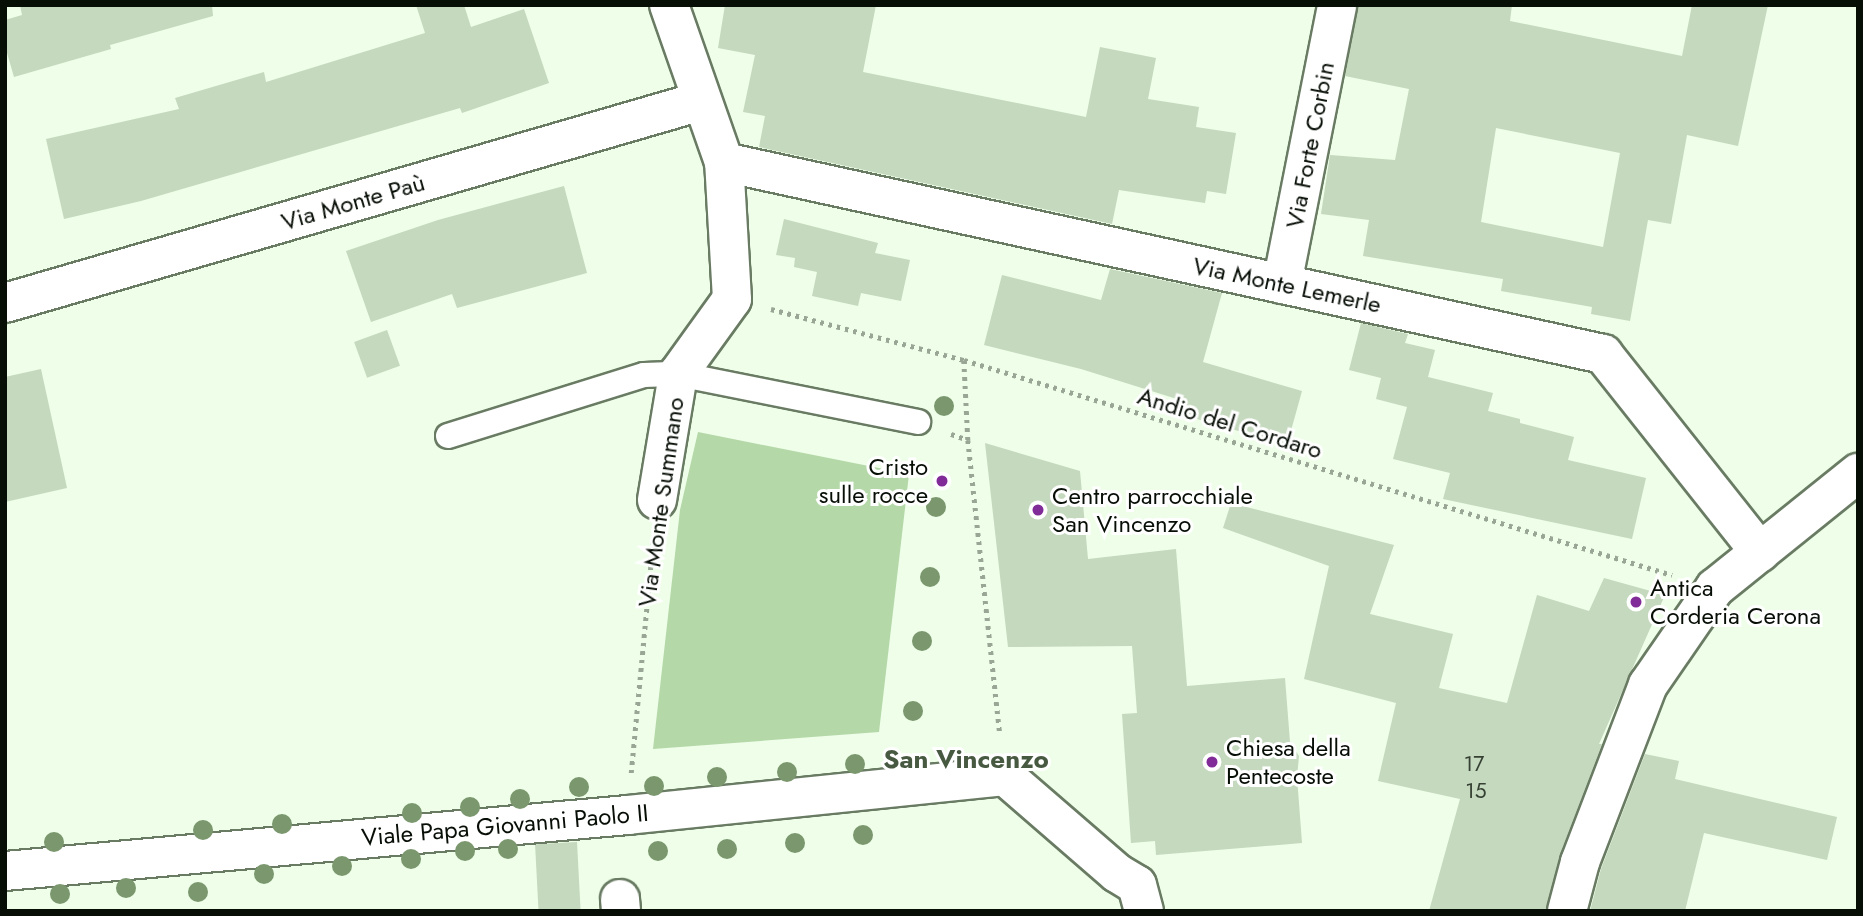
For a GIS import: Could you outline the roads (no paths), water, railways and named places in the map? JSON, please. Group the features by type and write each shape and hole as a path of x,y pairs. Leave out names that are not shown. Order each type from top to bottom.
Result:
{"street":[{"path":"669,5 724,162"},
{"name":"Via Forte Corbin","path":"1282,284 1337,5"},
{"name":"Via Monte Paù","path":"5,303 701,101"},
{"name":"Via Monte Lemerle","path":"724,162 1603,354 1760,552"},
{"name":"Via Monte Summano","path":"657,500 678,374 732,299 724,162"},
{"path":"1567,911 1580,862 1648,685 1714,588 1858,473"},
{"name":"Viale Papa Giovanni Paolo II","path":"5,870 628,815 1004,776 1117,873 1137,885 1144,911"}],"lane":[{"path":"448,436 645,375 678,374 918,422"}],"place":[{"name":"Cristo sulle rocce","path":"942,481"},
{"name":"Centro parrocchiale San Vincenzo","path":"1038,510"},
{"name":"Antica Corderia Cerona","path":"1636,602"},
{"name":"Chiesa della Pentecoste","path":"1212,762"}],"district":[{"name":"San Vincenzo","path":"966,760"}]}
